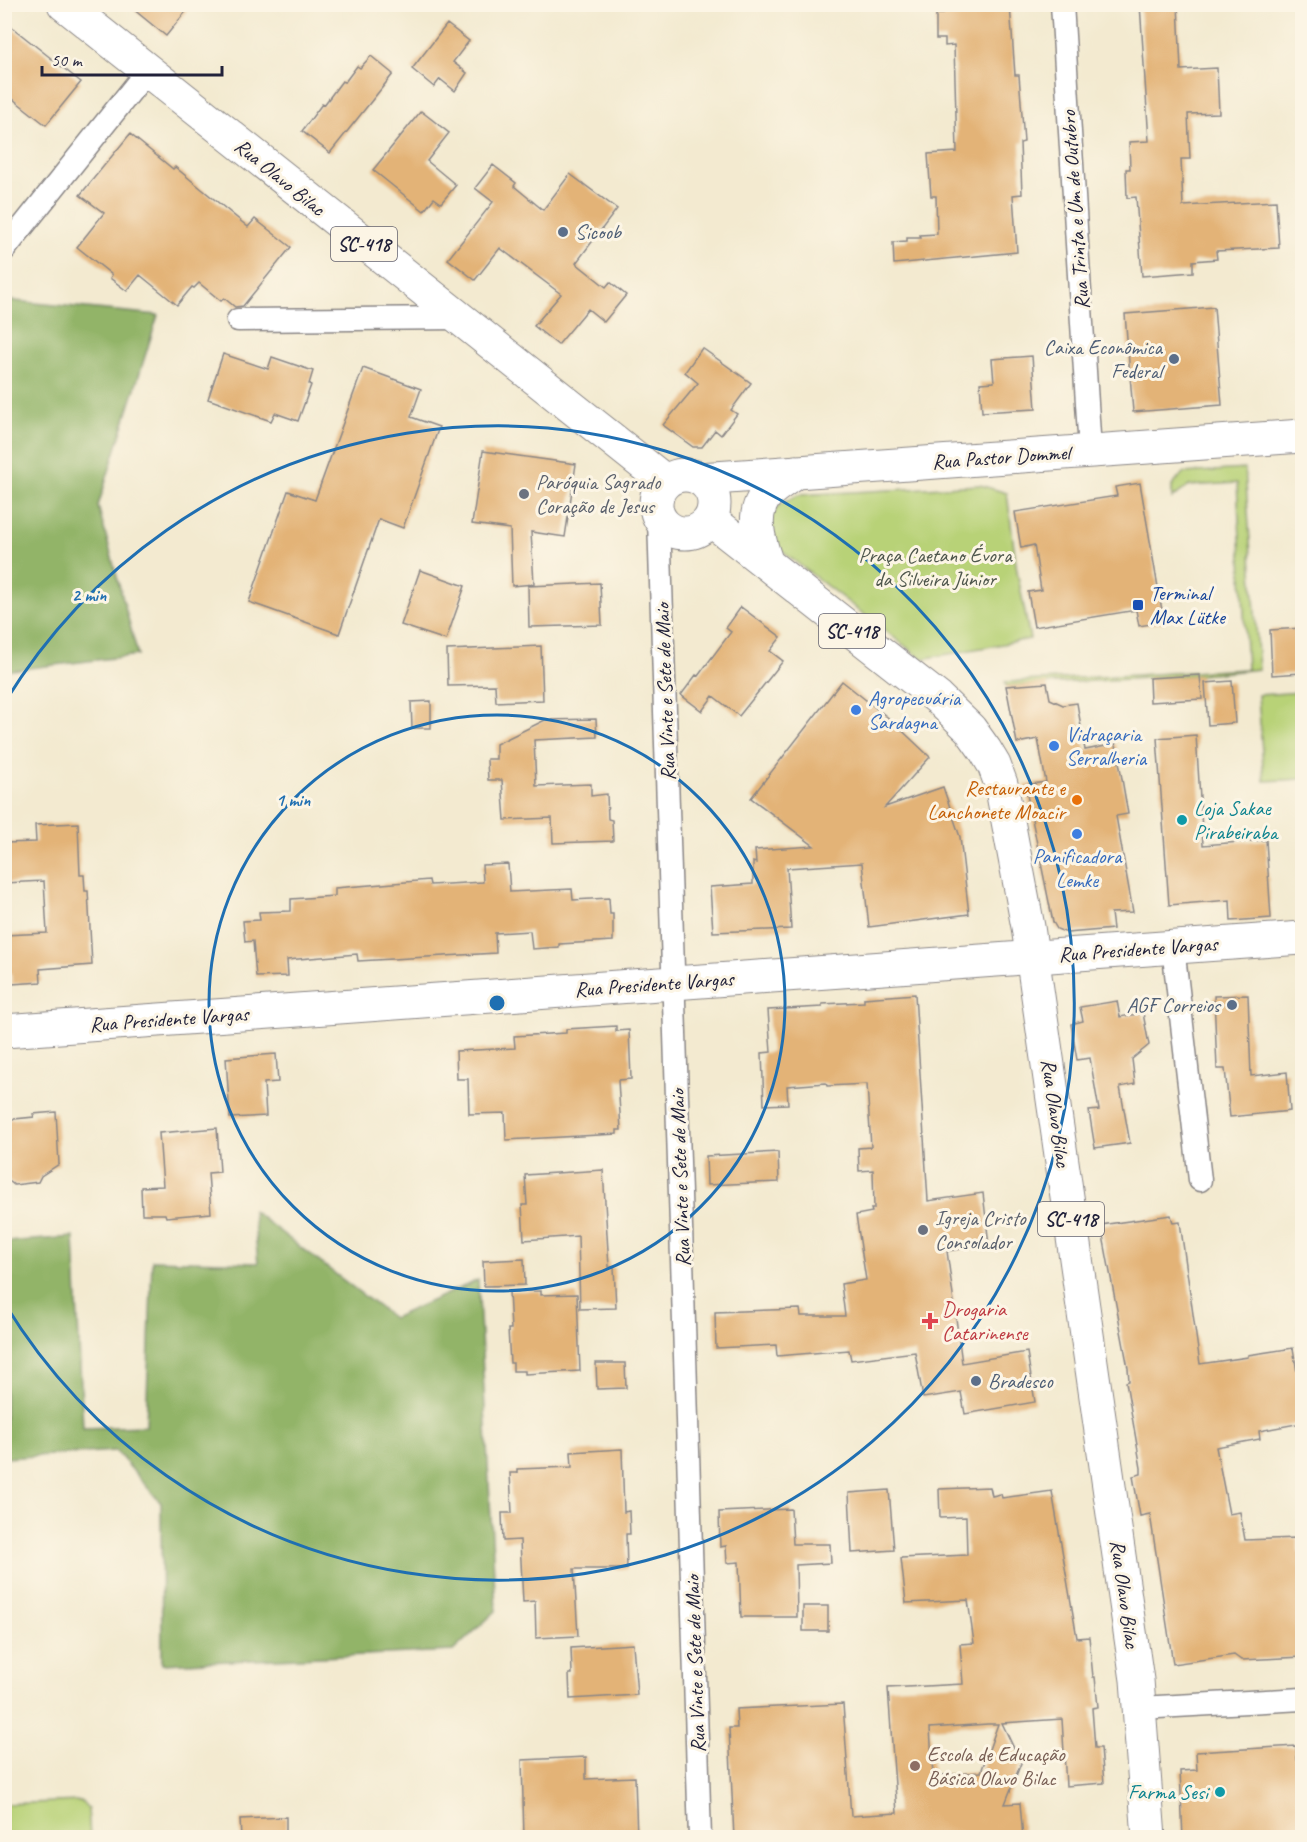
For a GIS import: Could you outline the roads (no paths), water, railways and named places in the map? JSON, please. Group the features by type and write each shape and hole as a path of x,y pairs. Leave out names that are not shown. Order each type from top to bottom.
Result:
{"main road":[{"name":"Rua Olavo Bilac","path":"64,4 666,482"},
{"name":"Rua Pastor Dommel","path":"700,479 1302,436"},
{"path":"767,564 758,537 758,510 767,493 795,472"},
{"path":"682,475 700,479 712,492 715,502 711,520 705,527 689,534 672,530 659,518 656,499 660,490 666,482 682,475"},
{"name":"Rua Olavo Bilac","path":"711,520 938,698 970,729 985,750 1001,784 1033,957 1140,1708 1149,1838"},
{"name":"Rua Presidente Vargas","path":"4,1031 1302,938"}],"street":[{"name":"Rua Trinta e Um de Outubro","path":"1062,4 1090,451"},
{"path":"4,250 147,71"},
{"path":"238,320 458,318"},
{"name":"Rua Vinte e Sete de Maio","path":"659,518 700,1838"},
{"path":"1173,947 1200,1179"},
{"path":"1140,1708 1302,1700"}],"place":[{"name":"Sicoob","path":"563,232"},
{"name":"Caixa Econômica Federal","path":"1174,359"},
{"name":"Paróquia Sagrado Coração de Jesus","path":"524,494"},
{"name":"Terminal Max Lütke","path":"1138,605"},
{"name":"Agropecuária Sardagna","path":"856,710"},
{"name":"Vidraçaria Serralheria","path":"1054,746"},
{"name":"Restaurante e Lanchonete Moacir","path":"1077,800"},
{"name":"Loja Sakae Pirabeiraba","path":"1182,820"},
{"name":"Panificadora Lemke","path":"1077,834"},
{"name":"AGF Correios","path":"1232,1005"},
{"name":"Igreja Cristo Consolador","path":"923,1230"},
{"name":"Drogaria Catarinense","path":"930,1321"},
{"name":"Bradesco","path":"976,1381"},
{"name":"Escola de Educação Básica Olavo Bilac","path":"915,1766"},
{"name":"Farma Sesi","path":"1220,1792"}],"park label":[{"name":"Praça Caetano Évora da Silveira Júnior","path":"935,567"}]}
